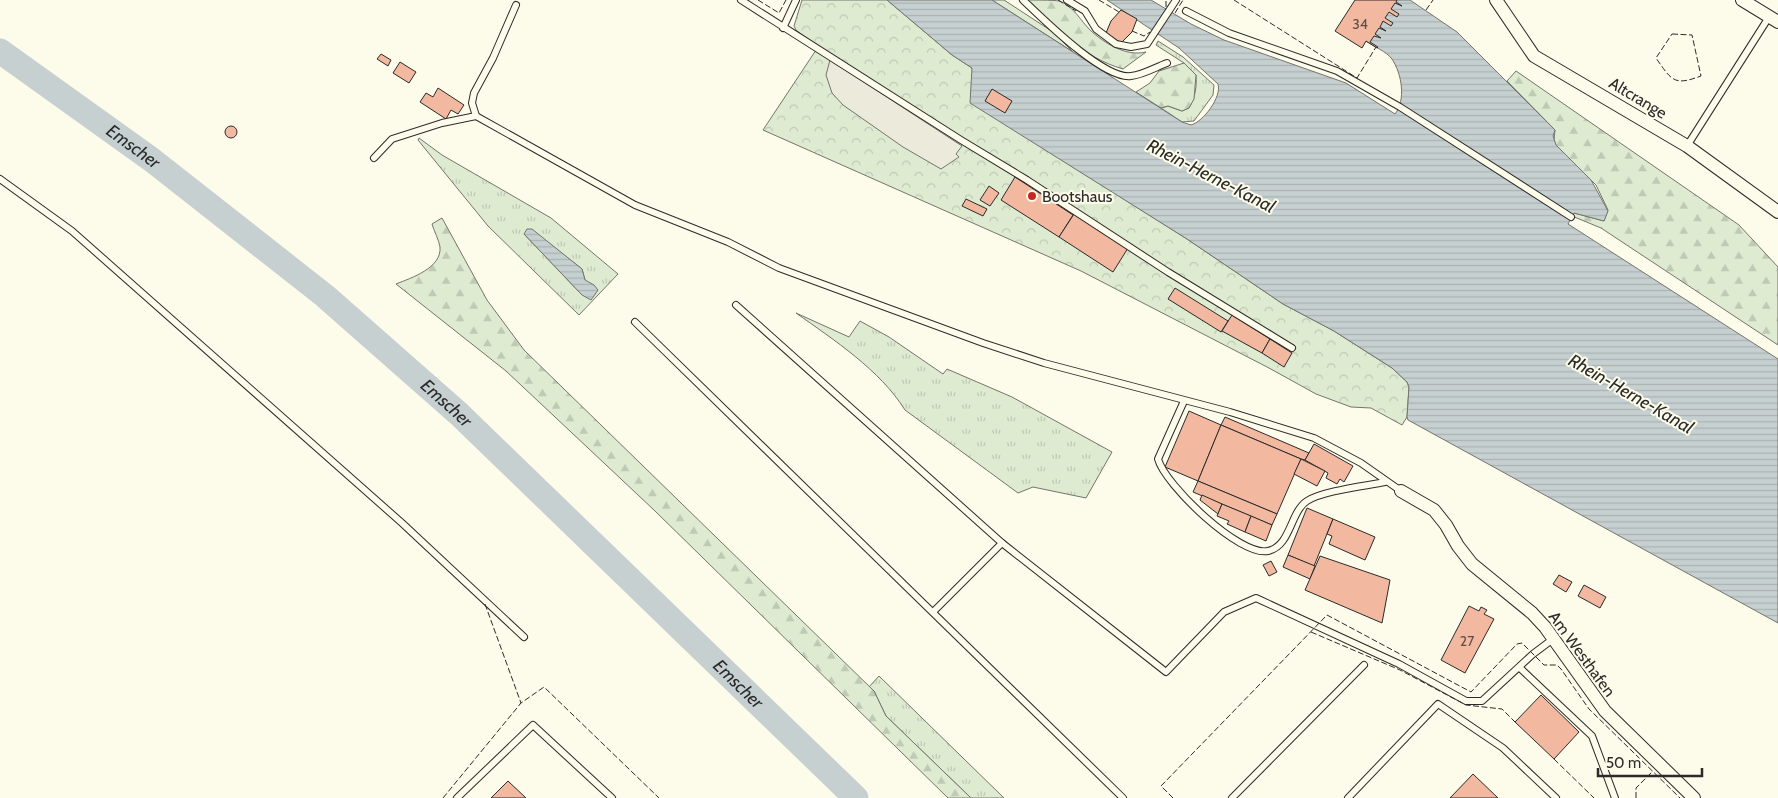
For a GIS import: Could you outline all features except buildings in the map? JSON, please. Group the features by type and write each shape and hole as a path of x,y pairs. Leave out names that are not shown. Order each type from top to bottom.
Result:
{"street":[{"name":"Altcrange","path":"1496,0 1534,56 1687,146 1778,212"},
{"path":"1742,0 1774,20"},
{"name":"Am Westhafen","path":"1401,491 1434,510 1472,564 1532,613 1553,639 1604,711 1694,798"}],"lane":[{"path":"740,0 1027,180 1168,272 1292,348"},
{"path":"783,28 796,0"},
{"path":"1023,0 1066,41 1109,69 1122,75 1131,76 1167,63"},
{"path":"1067,0 1085,11 1096,29 1116,44 1132,47 1147,44 1155,35 1176,0"},
{"path":"476,116 472,102 474,93 493,58 516,5"},
{"path":"1186,11 1229,33 1337,71 1400,107 1571,217"},
{"path":"1687,146 1774,20"},
{"path":"374,158 392,139 442,123 476,116 635,205 728,242 779,268 991,346 1044,363 1230,412 1314,438 1361,463 1385,482 1401,491"},
{"path":"0,179 72,231 402,523 524,637"},
{"path":"736,305 1002,543 1166,672 1224,612 1256,598 1399,664 1466,701 1482,701 1533,654 1553,639"},
{"path":"635,322 1123,798"},
{"path":"1184,401 1158,459 1160,468 1185,498 1230,538 1253,551 1269,551 1280,543 1297,510 1306,501 1317,496 1385,482"},
{"path":"933,612 1002,543"},
{"path":"1232,798 1364,665"},
{"path":"1520,668 1592,736 1615,798"},
{"path":"1348,798 1438,704 1503,748 1556,798"},
{"path":"457,798 533,725 612,798"}],"green space":[{"path":"802,0 887,0 952,55 972,68 983,110 1187,239 1283,304 1334,331 1392,368 1407,382 1409,387 1407,417 1402,425 1371,408 1351,407 1316,394 1081,271 763,130 818,47 796,30 794,26"},
{"path":"992,0 1004,0 1053,32 1073,52"},
{"path":"1025,0 1060,1 1073,11 1102,40 1123,51 1146,52 1123,69 1109,64 1070,40"},
{"path":"1158,41 1183,57 1214,85 1213,95 1194,121 1182,122 1161,108 1168,106 1182,111 1189,108 1196,88 1196,75 1184,63 1156,45"},
{"path":"1184,63 1196,75 1194,99 1189,108 1182,111 1168,106 1161,108 1136,92 1150,83 1159,71"},
{"path":"1516,71 1739,225 1778,267 1778,345 1601,228 1572,216 1574,213 1604,221 1608,210 1596,185 1556,145 1554,140 1555,130 1507,81"},
{"path":"419,138 442,155 551,218 618,274 579,315 488,226 418,140","holes":["532,230 582,269 585,280 582,295 524,234"]},
{"path":"442,218 487,300 524,350 874,691 886,716 971,798 948,798 654,510 506,371 396,284 424,271 436,261 440,247 432,224"},
{"path":"796,313 849,337 860,321 889,337 943,374 947,369 1012,397 1112,452 1086,498 1033,487 1018,493 905,410 895,395 870,369 841,345"},
{"path":"879,676 1004,798 971,798 886,716 874,691 869,687"}],"shaded area":[{"path":"830,60 962,146 956,154 959,157 941,169 903,147 843,105 832,93 826,75"}],"water":[{"name":"Rhein-Herne-Kanal","path":"887,0 992,0 1182,122 1191,125 1206,114 1214,102 1218,84 1179,48 1107,0 1151,0 1191,24 1224,40 1346,83 1395,114 1401,102 1402,94 1398,72 1389,56 1366,41 1392,0 1410,0 1457,32 1555,130 1553,136 1556,145 1591,180 1608,211 1604,221 1574,213 1568,224 1778,359 1778,623 1408,420 1409,387 1407,382 1392,368 1334,331 1283,304 1187,239 970,103 972,68 952,55"},
{"path":"527,229 532,229 582,269 585,280 594,285 598,290 591,300 582,295 524,234"}],"waterway":[{"name":"Emscher","path":"0,51 152,160 325,296 459,414 856,798"}],"fence":[{"path":"758,0 779,13 786,0"},
{"path":"1058,0 1076,11"},
{"path":"1099,0 1119,12"},
{"path":"1166,0 1166,7"},
{"path":"1175,13 1183,0"},
{"path":"1234,0 1357,78 1376,47"},
{"path":"1426,10 1433,0"},
{"path":"1132,31 1144,36 1150,32"},
{"path":"1672,34 1692,35 1701,76 1679,81 1670,76 1656,58 1672,34"},
{"path":"485,604 521,703"},
{"path":"1173,798 1161,786 1327,615 1471,692 1517,644 1522,643 1544,665 1557,665 1589,709 1680,798"},
{"path":"1311,632 1400,670 1466,705 1502,709 1515,722"},
{"path":"443,798 521,703 544,687 659,798"},
{"path":"1554,759 1594,798"},
{"path":"1636,798 1636,788 1653,771"}],"place":[{"name":"Bootshaus","path":"1032,196"}]}
